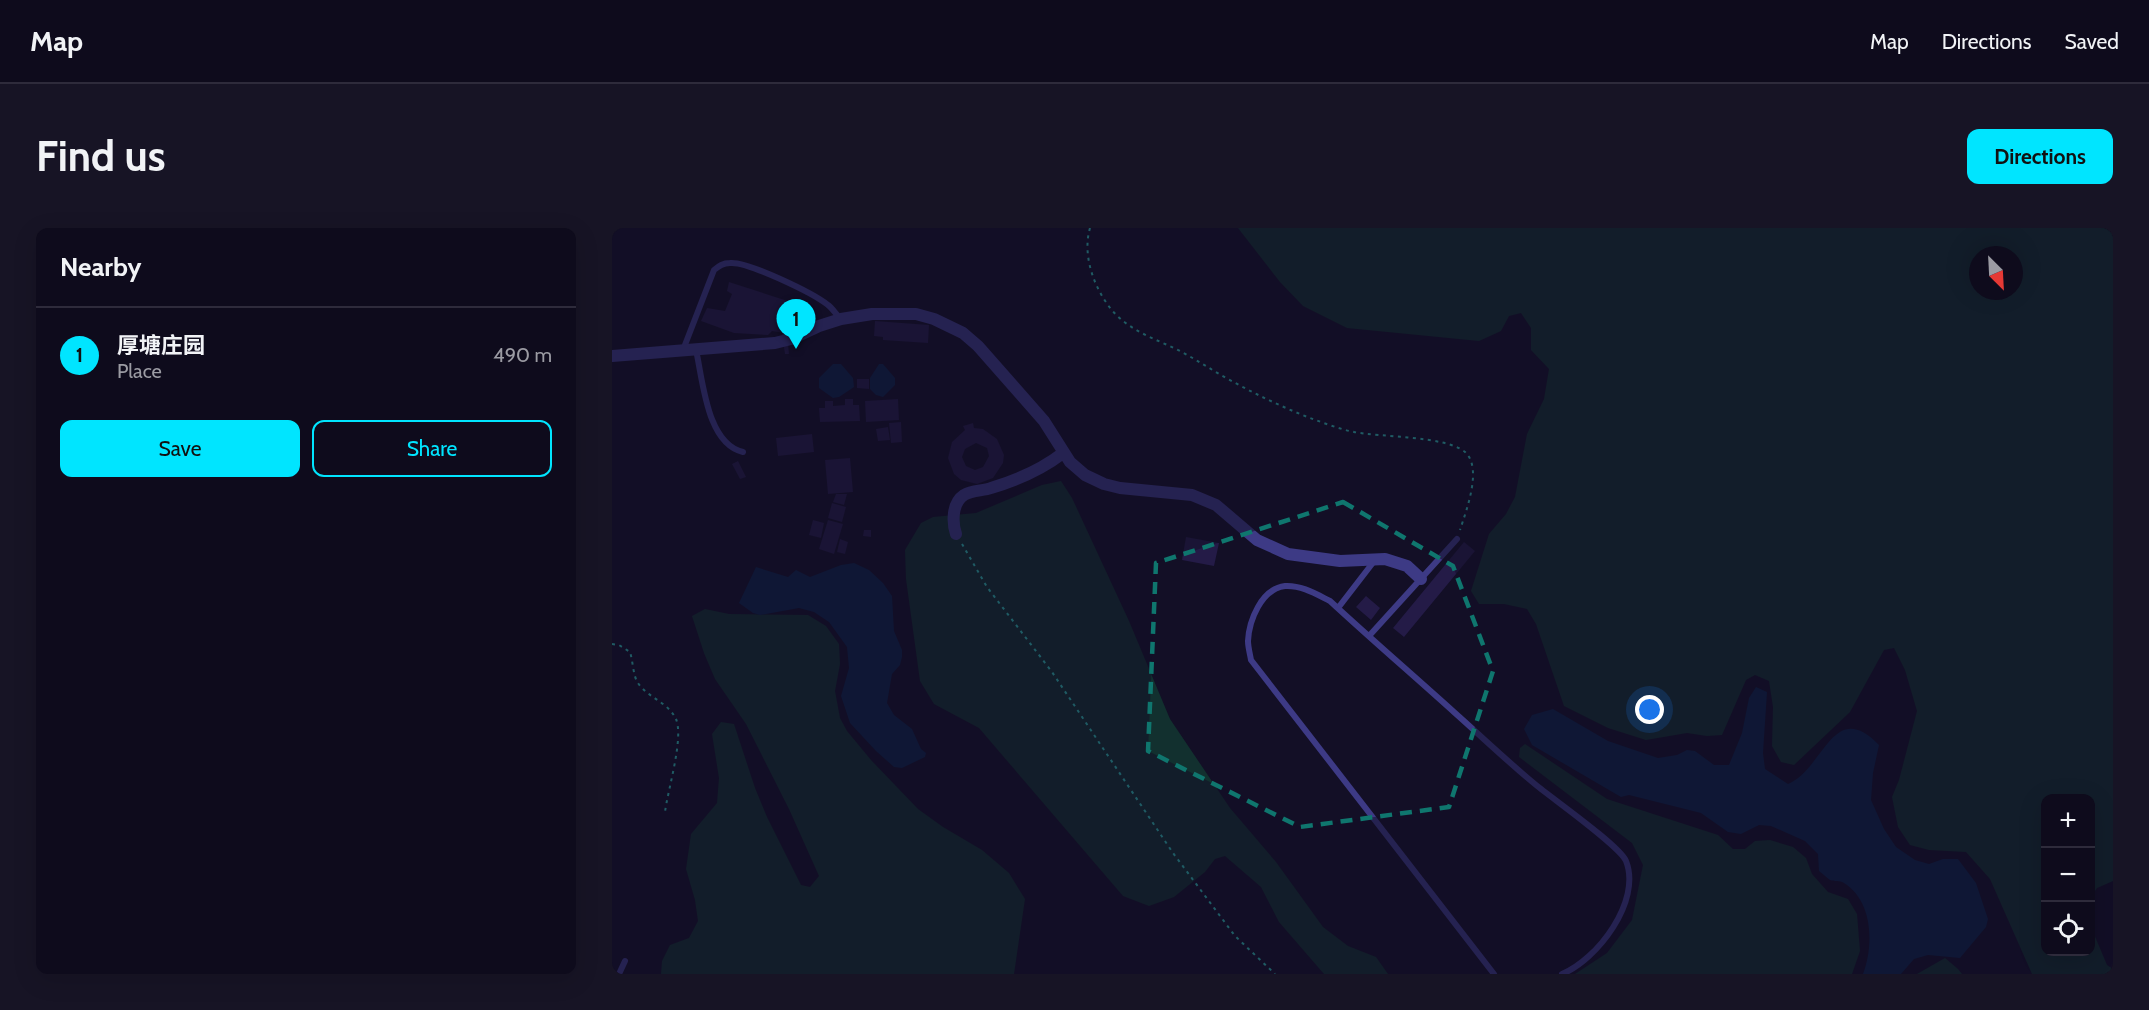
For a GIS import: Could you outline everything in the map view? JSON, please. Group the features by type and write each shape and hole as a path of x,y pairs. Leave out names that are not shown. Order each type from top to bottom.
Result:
{"street":[{"path":"612,356 775,343 841,319 872,314 916,314 934,319 963,333 978,346 1044,421 1070,462 1085,475 1104,484 1120,488 1192,495 1216,505 1257,540 1288,554 1340,561 1375,559 1398,561 1421,579"},
{"path":"956,534 954,520 956,505 963,495 1025,477 1063,453"}],"lane":[{"path":"682,350 714,270 720,265 732,262 758,270 800,288 828,305 841,319"},
{"path":"696,349 714,427 724,443 743,452"},
{"path":"1369,636 1457,538"},
{"path":"1338,608 1375,559"},
{"path":"1494,974 1251,660 1248,643 1252,618 1268,593 1284,586 1303,588 1330,601 1536,785 1626,860 1631,882 1621,914 1603,943 1571,970 1562,974"},
{"path":"619,974 625,961"}],"path":[{"path":"1090,228 1086,248 1093,275 1101,295 1126,324 1273,403 1320,421 1353,432 1412,437 1450,445 1466,452 1473,469 1471,497 1457,538"},
{"path":"956,534 987,587 1052,672 1173,853 1235,936 1275,974"},
{"path":"612,644 619,645 630,652 638,683 664,704 676,719 678,731 676,757 664,812"}],"highlighted area":[{"path":"1343,502 1453,566 1493,671 1449,807 1300,827 1148,751 1156,563"}],"green space":[{"path":"1238,228 2113,228 2113,881 2095,891 2095,794 2041,794 2041,956 2095,956 2095,936 2107,965 2113,969 2113,974 2032,974 1990,879 1966,852 1929,850 1910,845 1898,827 1892,797 1899,780 1917,711 1905,670 1894,648 1884,650 1850,712 1794,765 1781,762 1772,746 1773,707 1769,681 1755,675 1746,680 1722,735 1707,736 1687,733 1646,740 1608,728 1564,706 1536,624 1527,609 1504,604 1479,604 1471,591 1489,534 1506,514 1515,497 1527,434 1544,399 1549,369 1531,350 1531,328 1521,313 1509,316 1501,331 1479,341 1347,328 1303,306 1280,282"},
{"path":"1061,481 1072,498 1129,621 1170,719 1230,808 1276,862 1323,927 1348,946 1376,957 1388,974 1324,974 1279,922 1261,887 1225,856 1215,859 1205,872 1174,897 1149,906 1123,896 979,728 934,704 920,681 906,579 905,550 921,523 933,517 976,513 1042,485"},
{"path":"705,609 729,614 808,615 826,626 839,644 840,664 835,691 840,718 847,731 918,809 982,850 1009,873 1025,899 1014,974 661,974 662,961 670,945 689,938 698,921 686,869 691,834 717,803 719,778 712,734 721,722 734,724 767,817 801,885 810,887 819,876 789,809 746,724 715,679 692,616"},
{"path":"1525,744 1607,799 1718,835 1733,849 1745,849 1755,841 1770,840 1793,847 1806,858 1812,874 1828,892 1848,899 1857,914 1860,951 1852,974 1575,974 1607,953 1632,920 1643,865 1632,843 1519,757 1520,748"},
{"path":"1945,958 1962,974 1917,974"}],"water":[{"path":"833,364 841,364 853,378 854,387 839,397 833,398 819,388 819,378"},
{"path":"879,364 883,364 895,378 895,385 883,397 876,395 870,389 870,378"},
{"path":"854,563 869,570 883,583 892,596 894,631 902,650 902,657 900,665 892,674 887,703 894,715 912,729 921,749 926,753 925,757 902,768 894,767 850,723 841,696 849,668 847,647 829,622 814,612 799,608 760,615 739,603 756,567 788,577 796,570 810,577 841,565"},
{"path":"1756,687 1767,692 1763,753 1765,769 1788,784 1811,765 1839,732 1850,729 1863,732 1879,745 1873,773 1871,800 1884,829 1896,847 1915,860 1929,864 1943,859 1958,859 1976,883 1988,919 1986,927 1960,958 1928,955 1914,959 1901,974 1863,974 1869,950 1866,912 1854,891 1844,883 1830,880 1819,871 1818,854 1805,841 1771,826 1759,825 1741,834 1728,832 1701,813 1629,795 1621,797 1532,745 1524,729 1532,715 1553,709 1608,741 1658,758 1677,755 1687,750 1695,751 1714,765 1729,765 1742,733 1749,698"}],"building":[{"path":"729,282 794,303 784,333 772,331 768,335 734,333 701,321 707,308 725,311 732,294 727,291"},
{"path":"875,321 929,325 928,343 883,340 883,337 874,336"},
{"path":"787,333 789,354 785,354 782,334"},
{"path":"857,379 869,379 869,389 857,388"},
{"path":"845,399 853,399 853,405 859,405 860,421 820,422 819,408 825,408 825,401 833,401 833,406 845,405"},
{"path":"898,399 899,420 866,422 865,401"},
{"path":"901,422 902,442 891,443 889,423"},
{"path":"973,423 974,428 983,429 997,439 1004,455 1003,463 993,478 977,484 961,480 954,474 948,458 952,442 965,430 963,426","holes":["976,443 987,448 989,456 983,467 975,470 966,466 962,457 965,449"]},
{"path":"888,427 890,440 878,441 876,429"},
{"path":"812,434 814,452 778,456 776,438"},
{"path":"850,458 853,492 828,494 825,460"},
{"path":"738,461 746,477 740,479 732,464"},
{"path":"836,494 847,494 844,505 833,502"},
{"path":"832,503 846,507 842,522 828,518"},
{"path":"813,520 824,523 821,538 809,535"},
{"path":"828,520 843,524 834,554 819,549"},
{"path":"864,530 871,530 871,537 863,536"},
{"path":"1186,537 1219,543 1214,566 1182,560"},
{"path":"840,539 848,542 845,554 837,552"},
{"path":"1464,542 1475,551 1404,637 1393,628"},
{"path":"1366,596 1380,608 1371,620 1356,607"}],"place":[{"name":"厚塘庄园","path":"796,349"}]}
